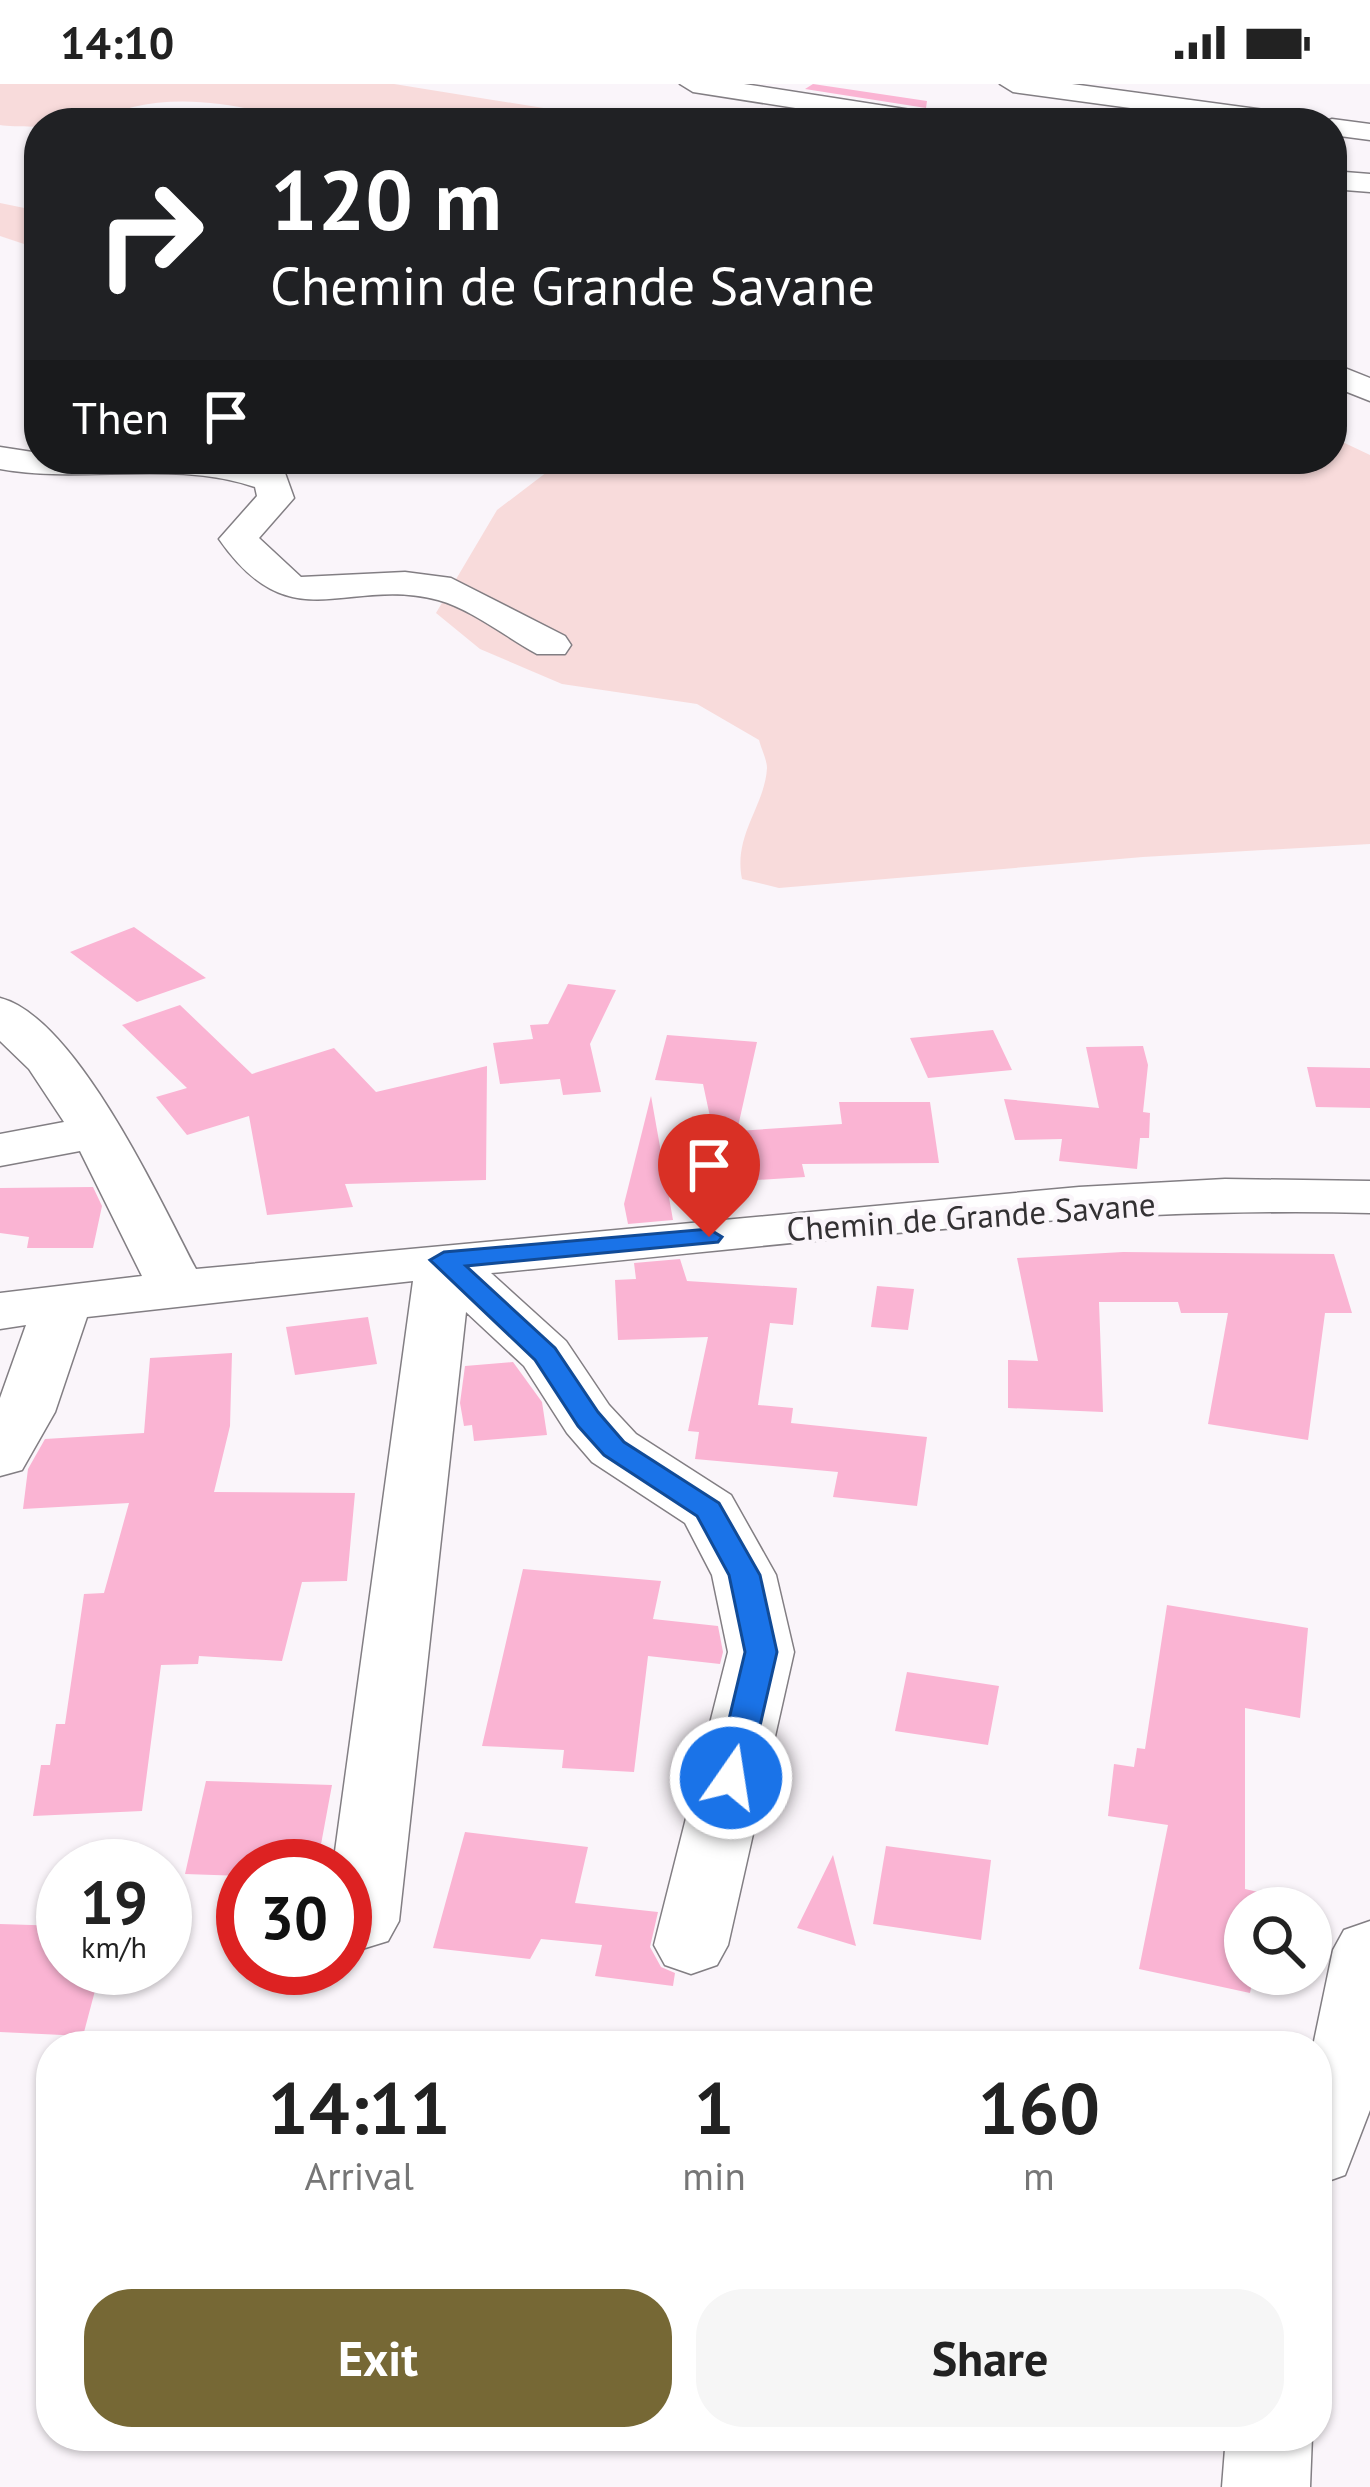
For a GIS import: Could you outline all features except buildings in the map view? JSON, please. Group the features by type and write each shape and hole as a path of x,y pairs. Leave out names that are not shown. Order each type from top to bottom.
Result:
{"street":[{"path":"693,84 847,108"},
{"path":"871,108 908,84"},
{"path":"1013,84 1190,108"},
{"path":"1347,365 1370,392"},
{"path":"257,474 272,481 276,498 238,538 287,584 308,590 405,584 451,590 551,645"},
{"path":"0,1013 48,1059 97,1132 170,1274 173,1290"},
{"path":"0,1150 97,1132"},
{"name":"Chemin de Grande Savane","path":"0,1311 444,1260 1018,1209 1291,1193 1370,1197"},
{"path":"372,1840 444,1260"},
{"path":"444,1260 545,1354 588,1419 614,1448 709,1510 744,1575 761,1652 692,1945"},
{"path":"0,1456 25,1412 63,1303"},
{"path":"1332,2107 1349,2056 1370,1950"},
{"path":"1266,2487 1268,2451"}],"shaded area":[{"path":"0,84 394,84 543,108 243,108 175,102 131,108 24,108 24,126 0,125"},
{"path":"0,203 24,208 24,244 0,236"},
{"path":"1347,444 1370,455 1370,844 1143,857 779,888 742,879 742,848 767,768 759,740 697,704 562,684 480,649 436,613 497,510 544,474 1347,474"}],"route":[{"path":"709,1237 444,1260 545,1354 588,1419 614,1448 709,1510 744,1575 761,1652 731,1778"}]}
